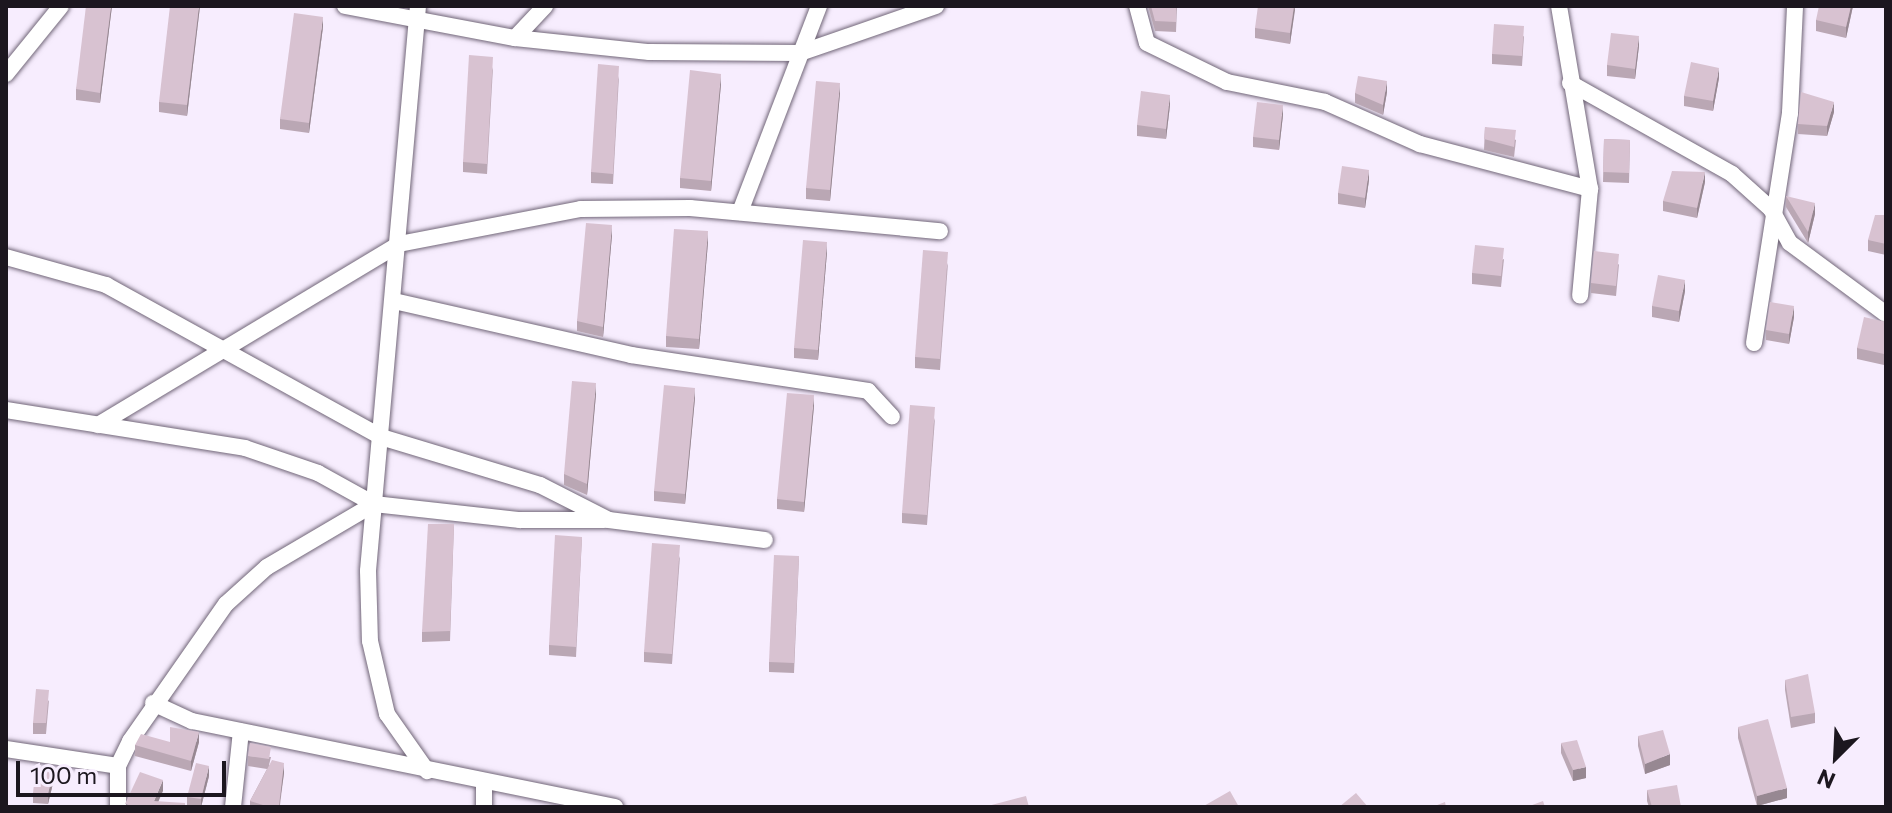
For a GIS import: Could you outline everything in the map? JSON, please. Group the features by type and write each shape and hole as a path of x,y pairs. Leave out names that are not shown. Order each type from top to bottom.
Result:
{"street":[{"path":"6,74 61,6"},
{"path":"345,6 417,24 649,52 800,53 936,6"},
{"path":"418,6 374,504 370,641 387,714 427,771"},
{"path":"515,38 545,6"},
{"path":"740,212 819,6"},
{"path":"1137,6 1147,43 1227,82 1325,102 1420,144 1590,189"},
{"path":"1559,6 1590,189 1580,296"},
{"path":"1754,343 1771,209 1790,113 1795,6"},
{"path":"1570,83 1732,174 1771,209 1790,243 1886,314"},
{"path":"98,425 399,244 581,209 740,212 940,231"},
{"path":"6,257 106,285 224,347 381,437 540,485 609,520"},
{"path":"394,301 631,355 868,391 892,417"},
{"path":"6,410 245,448 318,473 374,504 520,520 609,520 765,540"},
{"path":"118,807 118,766 153,703 226,604 257,576 374,504"},
{"path":"153,703 241,731 484,785 615,807"},
{"path":"233,807 241,731"},
{"path":"6,749 118,766"},
{"path":"484,785 484,807"}],"building":[{"path":"86,6 111,6 100,93 76,89"},
{"path":"170,6 199,6 187,105 159,102"},
{"path":"1151,6 1176,6 1176,22 1155,21"},
{"path":"1258,6 1294,6 1290,33 1255,28"},
{"path":"1819,6 1851,6 1846,27 1816,20"},
{"path":"294,13 323,17 309,123 280,119"},
{"path":"1494,24 1524,26 1522,56 1492,54"},
{"path":"1611,33 1639,36 1635,69 1607,65"},
{"path":"469,55 493,57 487,164 463,162"},
{"path":"1691,62 1719,68 1713,101 1684,96"},
{"path":"598,64 619,66 613,174 591,172"},
{"path":"690,70 721,74 711,181 680,178"},
{"path":"1358,76 1387,81 1383,105 1355,93"},
{"path":"816,81 840,83 830,190 806,188"},
{"path":"1141,91 1170,95 1166,129 1137,125"},
{"path":"1801,92 1834,102 1827,126 1798,124"},
{"path":"1257,102 1283,105 1279,140 1253,137"},
{"path":"1485,127 1516,130 1514,147 1484,139"},
{"path":"1604,139 1630,140 1629,173 1603,172"},
{"path":"1342,166 1369,170 1365,198 1338,193"},
{"path":"1672,171 1705,172 1697,208 1663,201"},
{"path":"1786,196 1815,203 1808,232"},
{"path":"1875,215 1886,215 1886,244 1868,240"},
{"path":"586,223 612,225 603,327 577,321"},
{"path":"674,229 708,231 699,339 666,336"},
{"path":"803,240 827,242 818,350 794,348"},
{"path":"1475,245 1504,248 1501,276 1472,273"},
{"path":"923,250 948,252 940,359 915,357"},
{"path":"1594,251 1619,254 1616,286 1591,283"},
{"path":"1658,275 1685,280 1679,311 1652,306"},
{"path":"1770,302 1794,306 1789,334 1766,330"},
{"path":"1864,317 1886,322 1884,354 1857,348"},
{"path":"572,381 596,383 587,484 564,474"},
{"path":"664,385 695,388 685,494 654,491"},
{"path":"787,393 814,395 804,502 777,499"},
{"path":"910,405 935,407 927,515 902,513"},
{"path":"428,524 454,524 450,631 422,632"},
{"path":"555,535 582,537 576,647 549,645"},
{"path":"652,543 680,545 672,654 644,652"},
{"path":"774,555 799,556 794,663 769,662"},
{"path":"1808,674 1815,713 1791,717 1785,680"},
{"path":"36,689 49,690 46,723 33,723"},
{"path":"1768,719 1787,788 1757,796 1738,727"},
{"path":"170,727 199,732 191,761 135,745 141,734 170,742"},
{"path":"1663,730 1670,754 1645,764 1638,736"},
{"path":"1577,740 1586,767 1573,770 1561,743"},
{"path":"250,743 271,747 269,759 248,756"},
{"path":"272,760 284,763 279,805 292,807 263,807 250,801"},
{"path":"196,763 209,766 201,799 187,797"},
{"path":"36,766 54,769 48,794 33,793"},
{"path":"140,772 163,780 154,801 185,803 185,807 125,804"},
{"path":"1677,785 1681,807 1652,807 1647,790"},
{"path":"1230,791 1239,807 1202,807"},
{"path":"1356,793 1368,807 1339,807"},
{"path":"1026,796 1029,807 984,807"},
{"path":"1543,801 1545,807 1527,807"}]}
